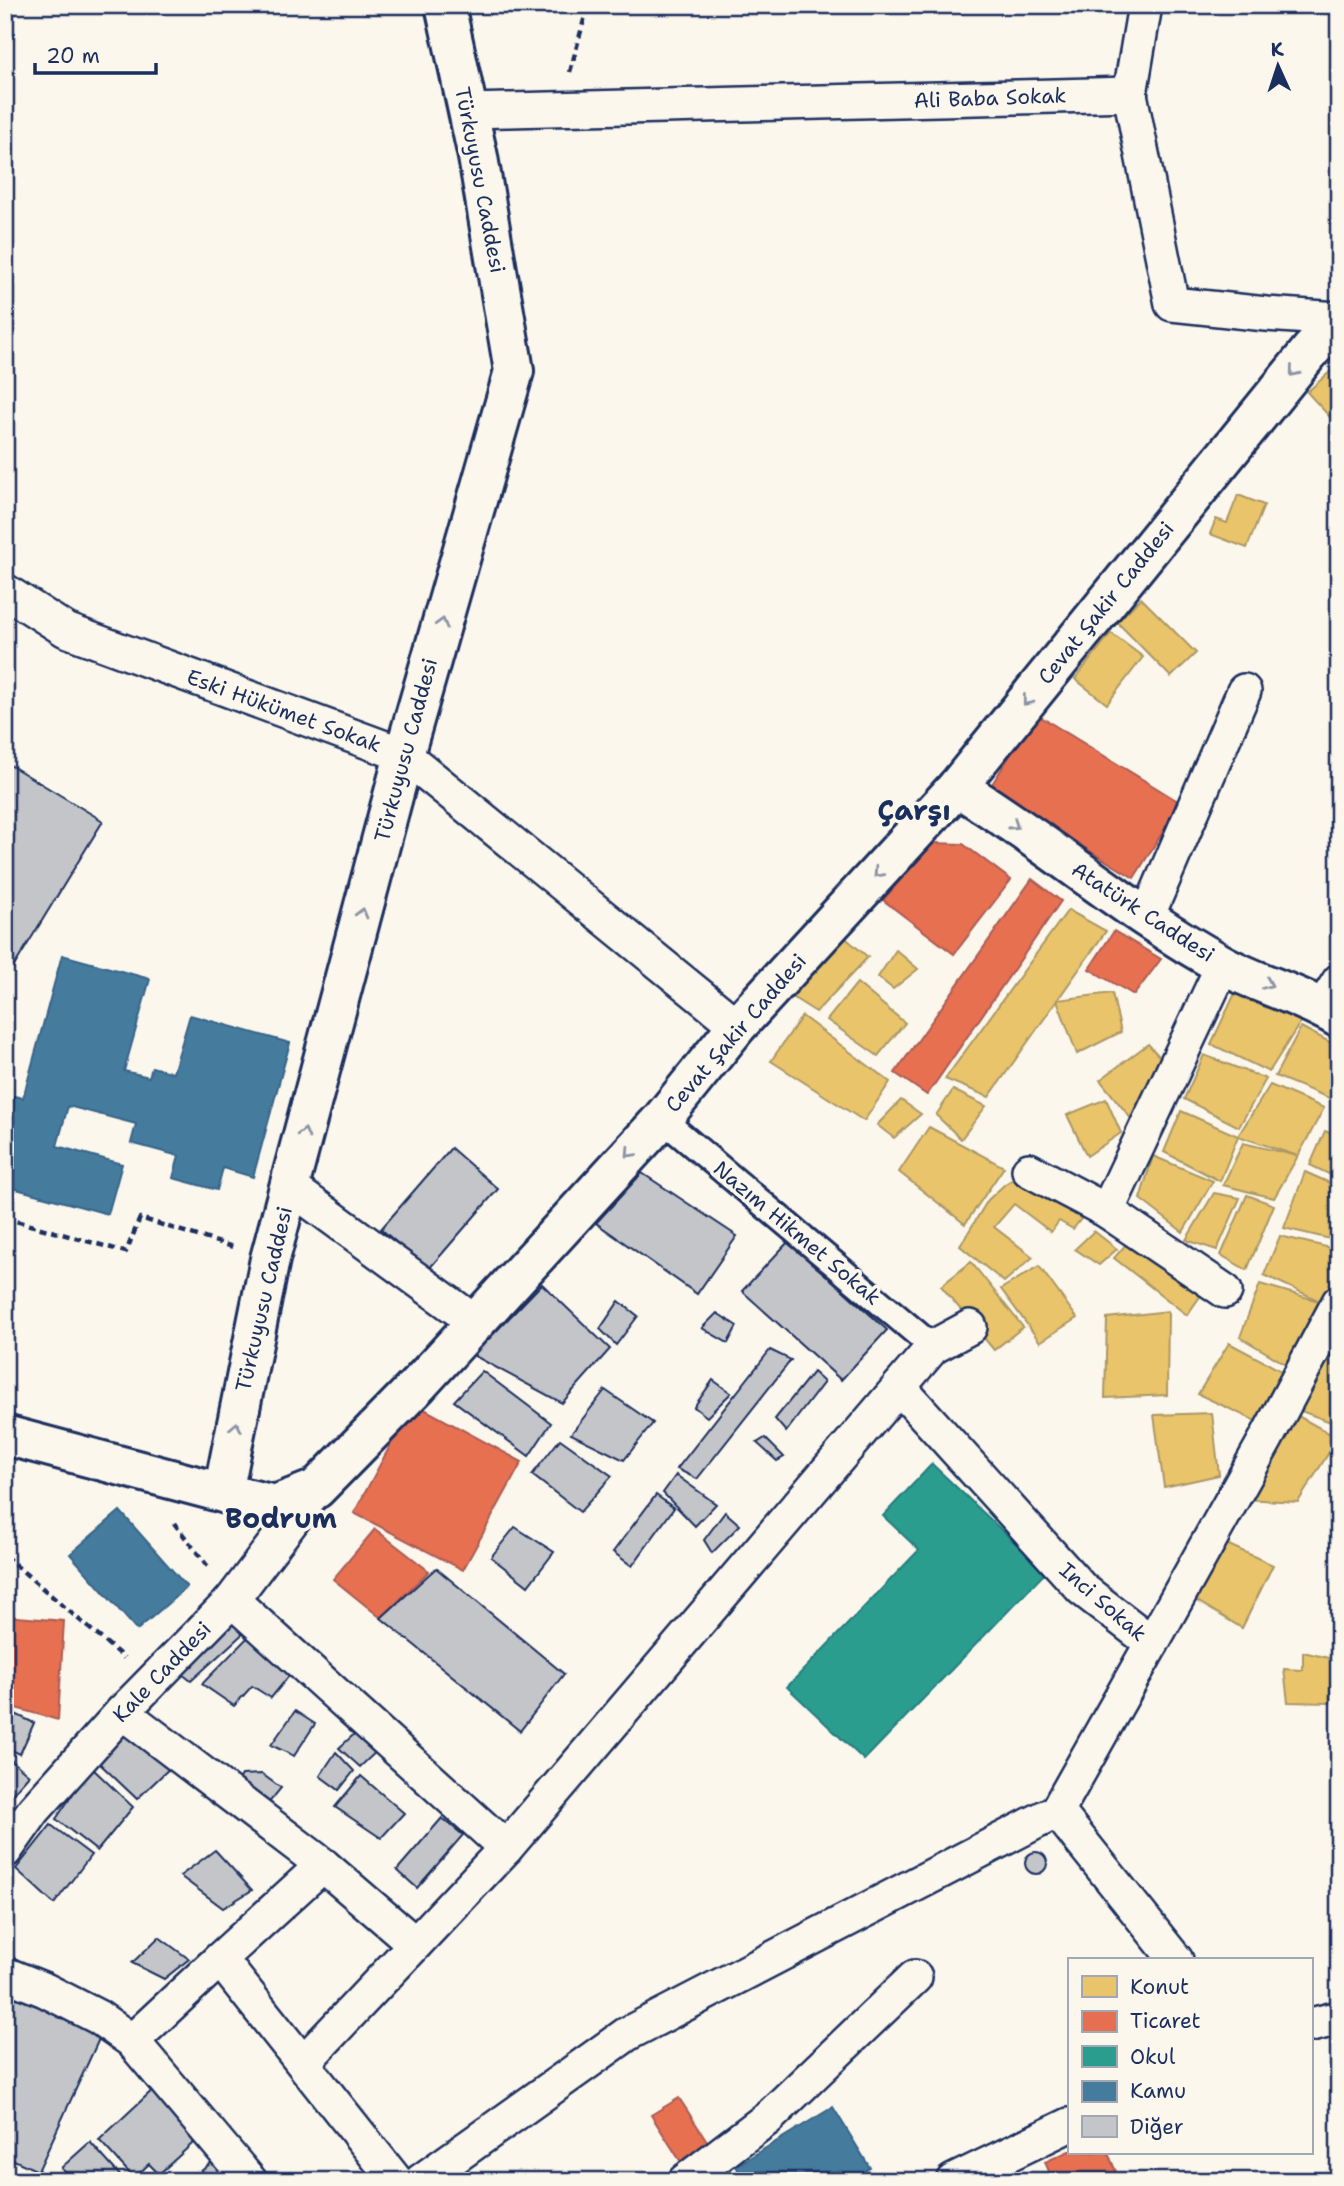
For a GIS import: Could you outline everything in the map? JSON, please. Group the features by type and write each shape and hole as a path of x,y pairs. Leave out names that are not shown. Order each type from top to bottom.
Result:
{"street":[{"name":"Türkuyusu Caddesi","path":"223,1493 270,1259 404,755 514,371 478,157 445,5"},
{"path":"1145,5 1130,94 1172,304 1339,320"},
{"name":"Ali Baba Sokak","path":"468,111 1130,94"},
{"name":"Cevat Şakir Caddesi","path":"10,1436 275,1505 316,1489 419,1384 662,1119 737,1027 957,787 1339,320"},
{"name":"Eski Hükümet Sokak","path":"5,591 65,630 404,755 737,1027"},
{"path":"1147,918 1244,691"},
{"name":"Atatürk Caddesi","path":"957,787 1147,918 1223,965 1333,1002"},
{"path":"1107,1211 1223,965"},
{"name":"Nazım Hikmet Sokak","path":"662,1119 933,1347"},
{"path":"1029,1170 1107,1211 1225,1291"},
{"path":"290,1187 475,1322"},
{"path":"1152,1643 1266,1439 1339,1301"},
{"path":"303,2063 506,1848 933,1347 970,1327"},
{"name":"Inci Sokak","path":"899,1387 1082,1589 1152,1643 1057,1811"},
{"name":"Kale Caddesi","path":"5,1852 34,1810 122,1712 233,1600 316,1489"},
{"path":"233,1600 506,1848"},
{"path":"122,1712 324,1865 415,1944"},
{"path":"421,2181 627,2034 1057,1811 1175,1958"},
{"path":"132,2041 324,1865"},
{"path":"220,1959 396,2181"},
{"path":"5,1974 45,1990 98,2017 132,2041 250,2181"},
{"path":"703,2176 768,2119 915,1977"},
{"path":"1312,2025 1339,2018"},
{"path":"953,2181 1068,2125"}],"path":[{"path":"560,109 588,5"},
{"path":"5,1218 127,1252 140,1218 270,1259"},
{"path":"133,1469 233,1600"},
{"path":"5,1556 152,1681"}],"building: Konut":[{"path":"1339,364 1339,427 1307,392"},
{"path":"1238,495 1264,505 1247,548 1210,534 1216,519 1227,523"},
{"path":"1141,598 1196,653 1171,677 1117,622"},
{"path":"1111,633 1143,657 1107,704 1075,679"},
{"path":"1068,910 1106,931 989,1097 945,1079"},
{"path":"836,930 868,957 816,1012 789,995"},
{"path":"896,950 918,969 893,989 878,977"},
{"path":"857,983 905,1023 878,1056 827,1020"},
{"path":"1239,985 1305,1015 1269,1072 1211,1044"},
{"path":"1112,993 1121,1032 1077,1054 1057,1000"},
{"path":"802,1016 890,1082 864,1121 771,1061"},
{"path":"1301,1027 1339,1047 1339,1089 1334,1100 1275,1076"},
{"path":"1148,1044 1166,1064 1137,1126 1100,1080"},
{"path":"1204,1055 1266,1079 1239,1127 1184,1099"},
{"path":"1270,1085 1324,1108 1298,1156 1238,1136"},
{"path":"953,1090 986,1106 961,1139 936,1115"},
{"path":"1106,1099 1121,1133 1087,1156 1067,1115"},
{"path":"901,1100 921,1114 894,1138 877,1125"},
{"path":"1181,1111 1238,1136 1220,1181 1164,1152"},
{"path":"929,1127 1004,1167 965,1224 899,1172"},
{"path":"1325,1131 1339,1137 1339,1179 1310,1165"},
{"path":"1243,1143 1298,1156 1274,1198 1223,1185"},
{"path":"1153,1156 1213,1181 1183,1232 1140,1199"},
{"path":"1305,1172 1339,1187 1339,1241 1284,1228"},
{"path":"1017,1177 1088,1210 1073,1229 1059,1221 1051,1232 1014,1204 994,1227 1033,1257 1004,1282 960,1246 988,1200"},
{"path":"1214,1193 1240,1198 1217,1250 1186,1240"},
{"path":"1247,1195 1274,1205 1247,1270 1221,1255"},
{"path":"1094,1231 1117,1249 1099,1265 1075,1249"},
{"path":"1134,1235 1206,1288 1187,1315 1114,1258"},
{"path":"1280,1236 1339,1250 1339,1265 1322,1302 1264,1275"},
{"path":"971,1262 1023,1327 994,1350 941,1286"},
{"path":"1039,1266 1077,1318 1040,1342 1001,1289"},
{"path":"1260,1284 1322,1302 1294,1369 1240,1337"},
{"path":"1168,1311 1167,1395 1105,1398 1107,1318"},
{"path":"1322,1342 1339,1351 1339,1425 1290,1407"},
{"path":"1229,1343 1289,1375 1262,1424 1198,1394"},
{"path":"1289,1411 1338,1438 1298,1502 1244,1499"},
{"path":"1212,1413 1219,1475 1164,1487 1154,1415"},
{"path":"1220,1541 1273,1565 1242,1628 1194,1599"},
{"path":"1303,1652 1333,1659 1330,1703 1288,1702 1284,1669 1303,1670"}],"building: Ticaret":[{"path":"1036,714 1181,803 1134,878 989,789"},
{"path":"933,843 963,844 1011,880 954,954 883,900"},
{"path":"1032,879 1061,901 927,1095 895,1073"},
{"path":"1114,931 1161,959 1134,995 1089,969"},
{"path":"413,1403 522,1462 463,1570 354,1513"},
{"path":"375,1529 429,1571 381,1618 333,1579"},
{"path":"5,1616 64,1621 58,1720 5,1705"},
{"path":"679,2098 709,2144 681,2162 651,2115"},
{"path":"1068,2151 1068,2154 1108,2154 1120,2181 1053,2181 1045,2162"}],"building: Okul":[{"path":"932,1464 1046,1572 864,1760 787,1687 919,1550 883,1516"}],"building: Kamu":[{"path":"62,955 150,979 124,1071 149,1077 152,1067 173,1073 190,1015 290,1043 253,1177 223,1168 217,1190 173,1178 179,1156 131,1143 136,1124 68,1106 57,1146 122,1164 108,1214 5,1186 5,1160 10,1143 5,1141 5,1094 23,1098"},
{"path":"120,1511 187,1587 137,1630 70,1554"},
{"path":"833,2107 870,2168 849,2181 745,2181 736,2166"}],"building: Diğer":[{"path":"5,762 103,821 5,981"},
{"path":"451,1148 498,1189 428,1270 381,1229"},
{"path":"642,1173 737,1236 697,1294 596,1223"},
{"path":"789,1241 887,1330 841,1380 742,1291"},
{"path":"542,1284 610,1349 562,1403 473,1355"},
{"path":"619,1301 638,1316 616,1345 600,1329"},
{"path":"717,1313 737,1326 728,1343 702,1328"},
{"path":"770,1350 791,1360 697,1479 677,1469"},
{"path":"482,1371 551,1423 529,1456 454,1401"},
{"path":"813,1372 824,1382 786,1432 775,1419"},
{"path":"713,1380 731,1393 707,1417 694,1407"},
{"path":"605,1390 653,1423 624,1460 571,1434"},
{"path":"765,1438 784,1457 777,1461 757,1443"},
{"path":"560,1439 612,1476 580,1512 532,1475"},
{"path":"676,1475 716,1504 695,1526 663,1493"},
{"path":"656,1495 674,1508 632,1566 613,1552"},
{"path":"725,1512 740,1525 712,1553 704,1540"},
{"path":"515,1527 554,1552 528,1586 491,1557"},
{"path":"436,1568 564,1674 520,1731 381,1618"},
{"path":"228,1618 248,1629 191,1681 177,1670"},
{"path":"250,1635 293,1671 271,1698 252,1686 234,1706 202,1684"},
{"path":"5,1709 34,1723 20,1754 5,1747"},
{"path":"295,1711 315,1724 294,1756 271,1745"},
{"path":"123,1724 174,1764 137,1799 97,1761"},
{"path":"361,1728 381,1747 360,1767 339,1748"},
{"path":"336,1752 354,1771 339,1790 320,1776"},
{"path":"5,1755 29,1775 6,1801 5,1800"},
{"path":"91,1767 133,1807 97,1851 56,1819"},
{"path":"262,1774 281,1788 263,1810 234,1789 242,1775"},
{"path":"361,1776 404,1813 381,1838 335,1807"},
{"path":"442,1818 463,1835 417,1888 397,1870"},
{"path":"51,1825 91,1855 54,1904 16,1869"},
{"path":"215,1850 252,1890 223,1908 180,1876"},
{"path":"1036,1852 1044,1855 1047,1863 1044,1871 1036,1874 1028,1871 1025,1863 1028,1855"},
{"path":"159,1937 189,1959 164,1979 132,1963"},
{"path":"5,1981 105,2026 38,2171 5,2156"},
{"path":"157,2086 203,2134 159,2174 149,2164 134,2178 99,2140"},
{"path":"90,2142 125,2181 73,2181 61,2168"},
{"path":"222,2154 244,2181 189,2181"}],"district":[{"name":"Çarşı","path":"914,810"},
{"name":"Bodrum","path":"281,1518"}]}
